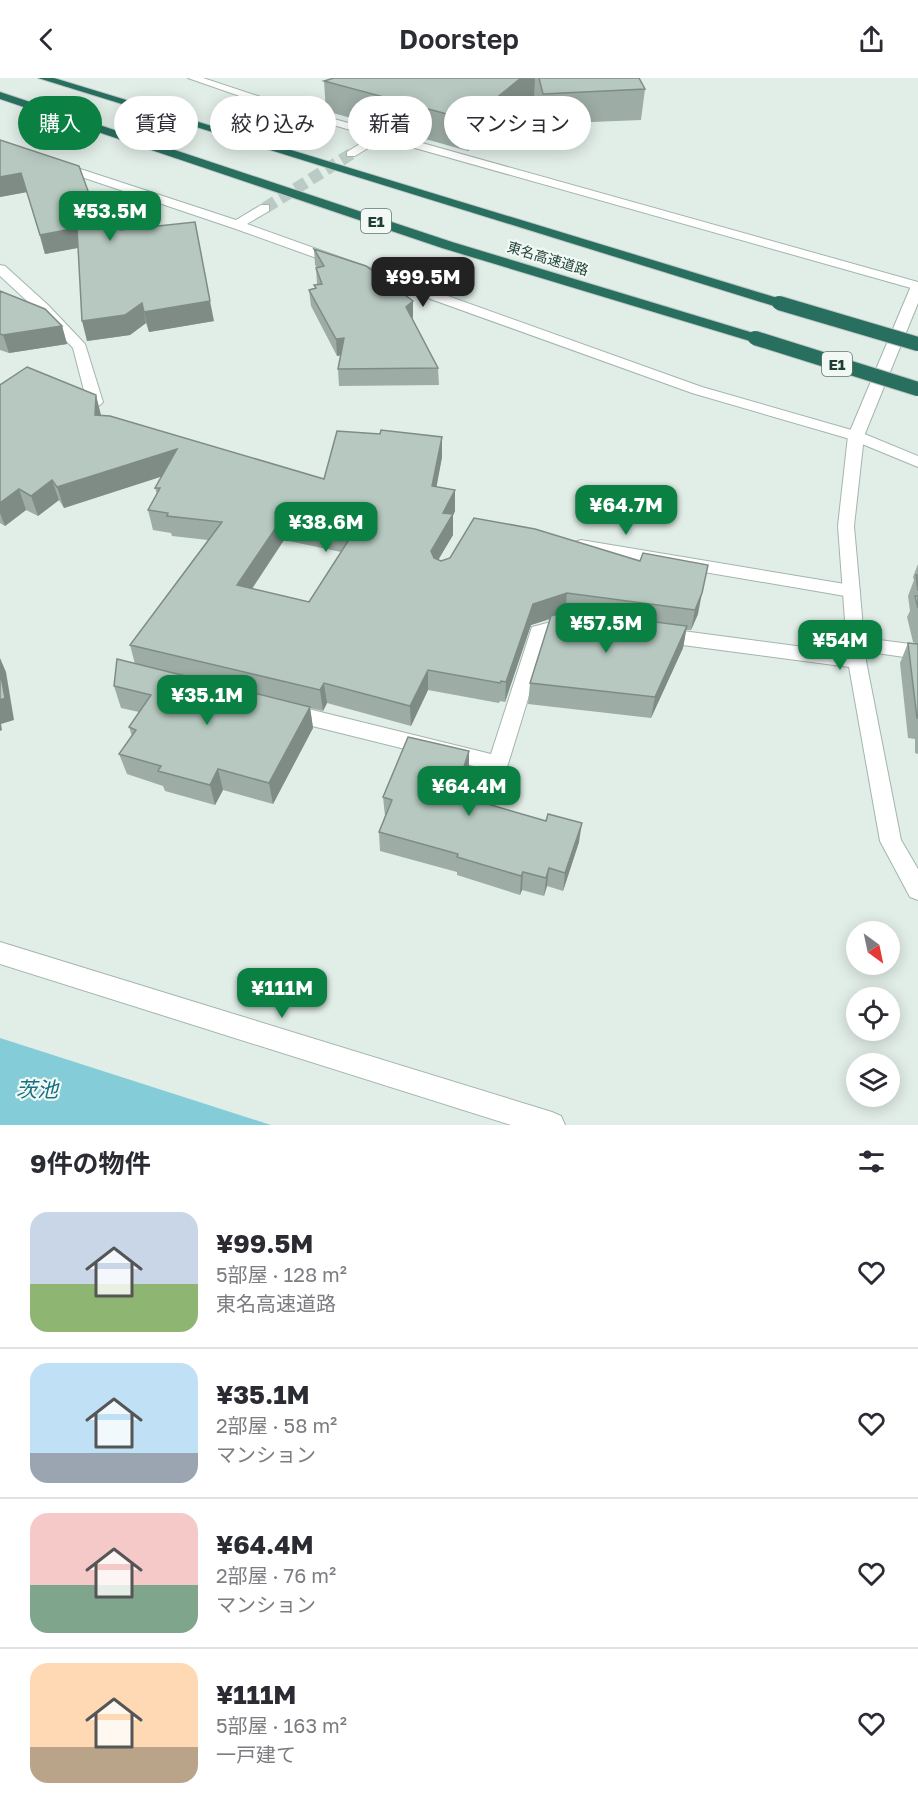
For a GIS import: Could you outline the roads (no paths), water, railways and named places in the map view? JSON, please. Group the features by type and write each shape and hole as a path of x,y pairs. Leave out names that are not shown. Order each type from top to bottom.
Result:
{"highway":[{"name":"東名高速道路","path":"43,78 918,344"},
{"name":"東名高速道路","path":"0,95 447,245 918,389"}],"street":[{"path":"193,78 285,108 348,125"},
{"path":"432,148 918,286 856,436 846,526 857,652 891,841 918,890"},
{"path":"351,154 358,150"},
{"path":"45,161 237,225 698,390 856,436 918,462"},
{"path":"237,225 265,208"},
{"path":"0,269 80,346 95,402"},
{"path":"561,543 851,591"},
{"path":"268,707 498,764 539,632 565,623 589,626"},
{"path":"647,634 857,652 918,652"},
{"path":"0,953 552,1125"}],"water":[{"name":"茨池","path":"0,1038 271,1125 0,1125"}],"tunnel":[{"path":"265,208 351,154"}]}
